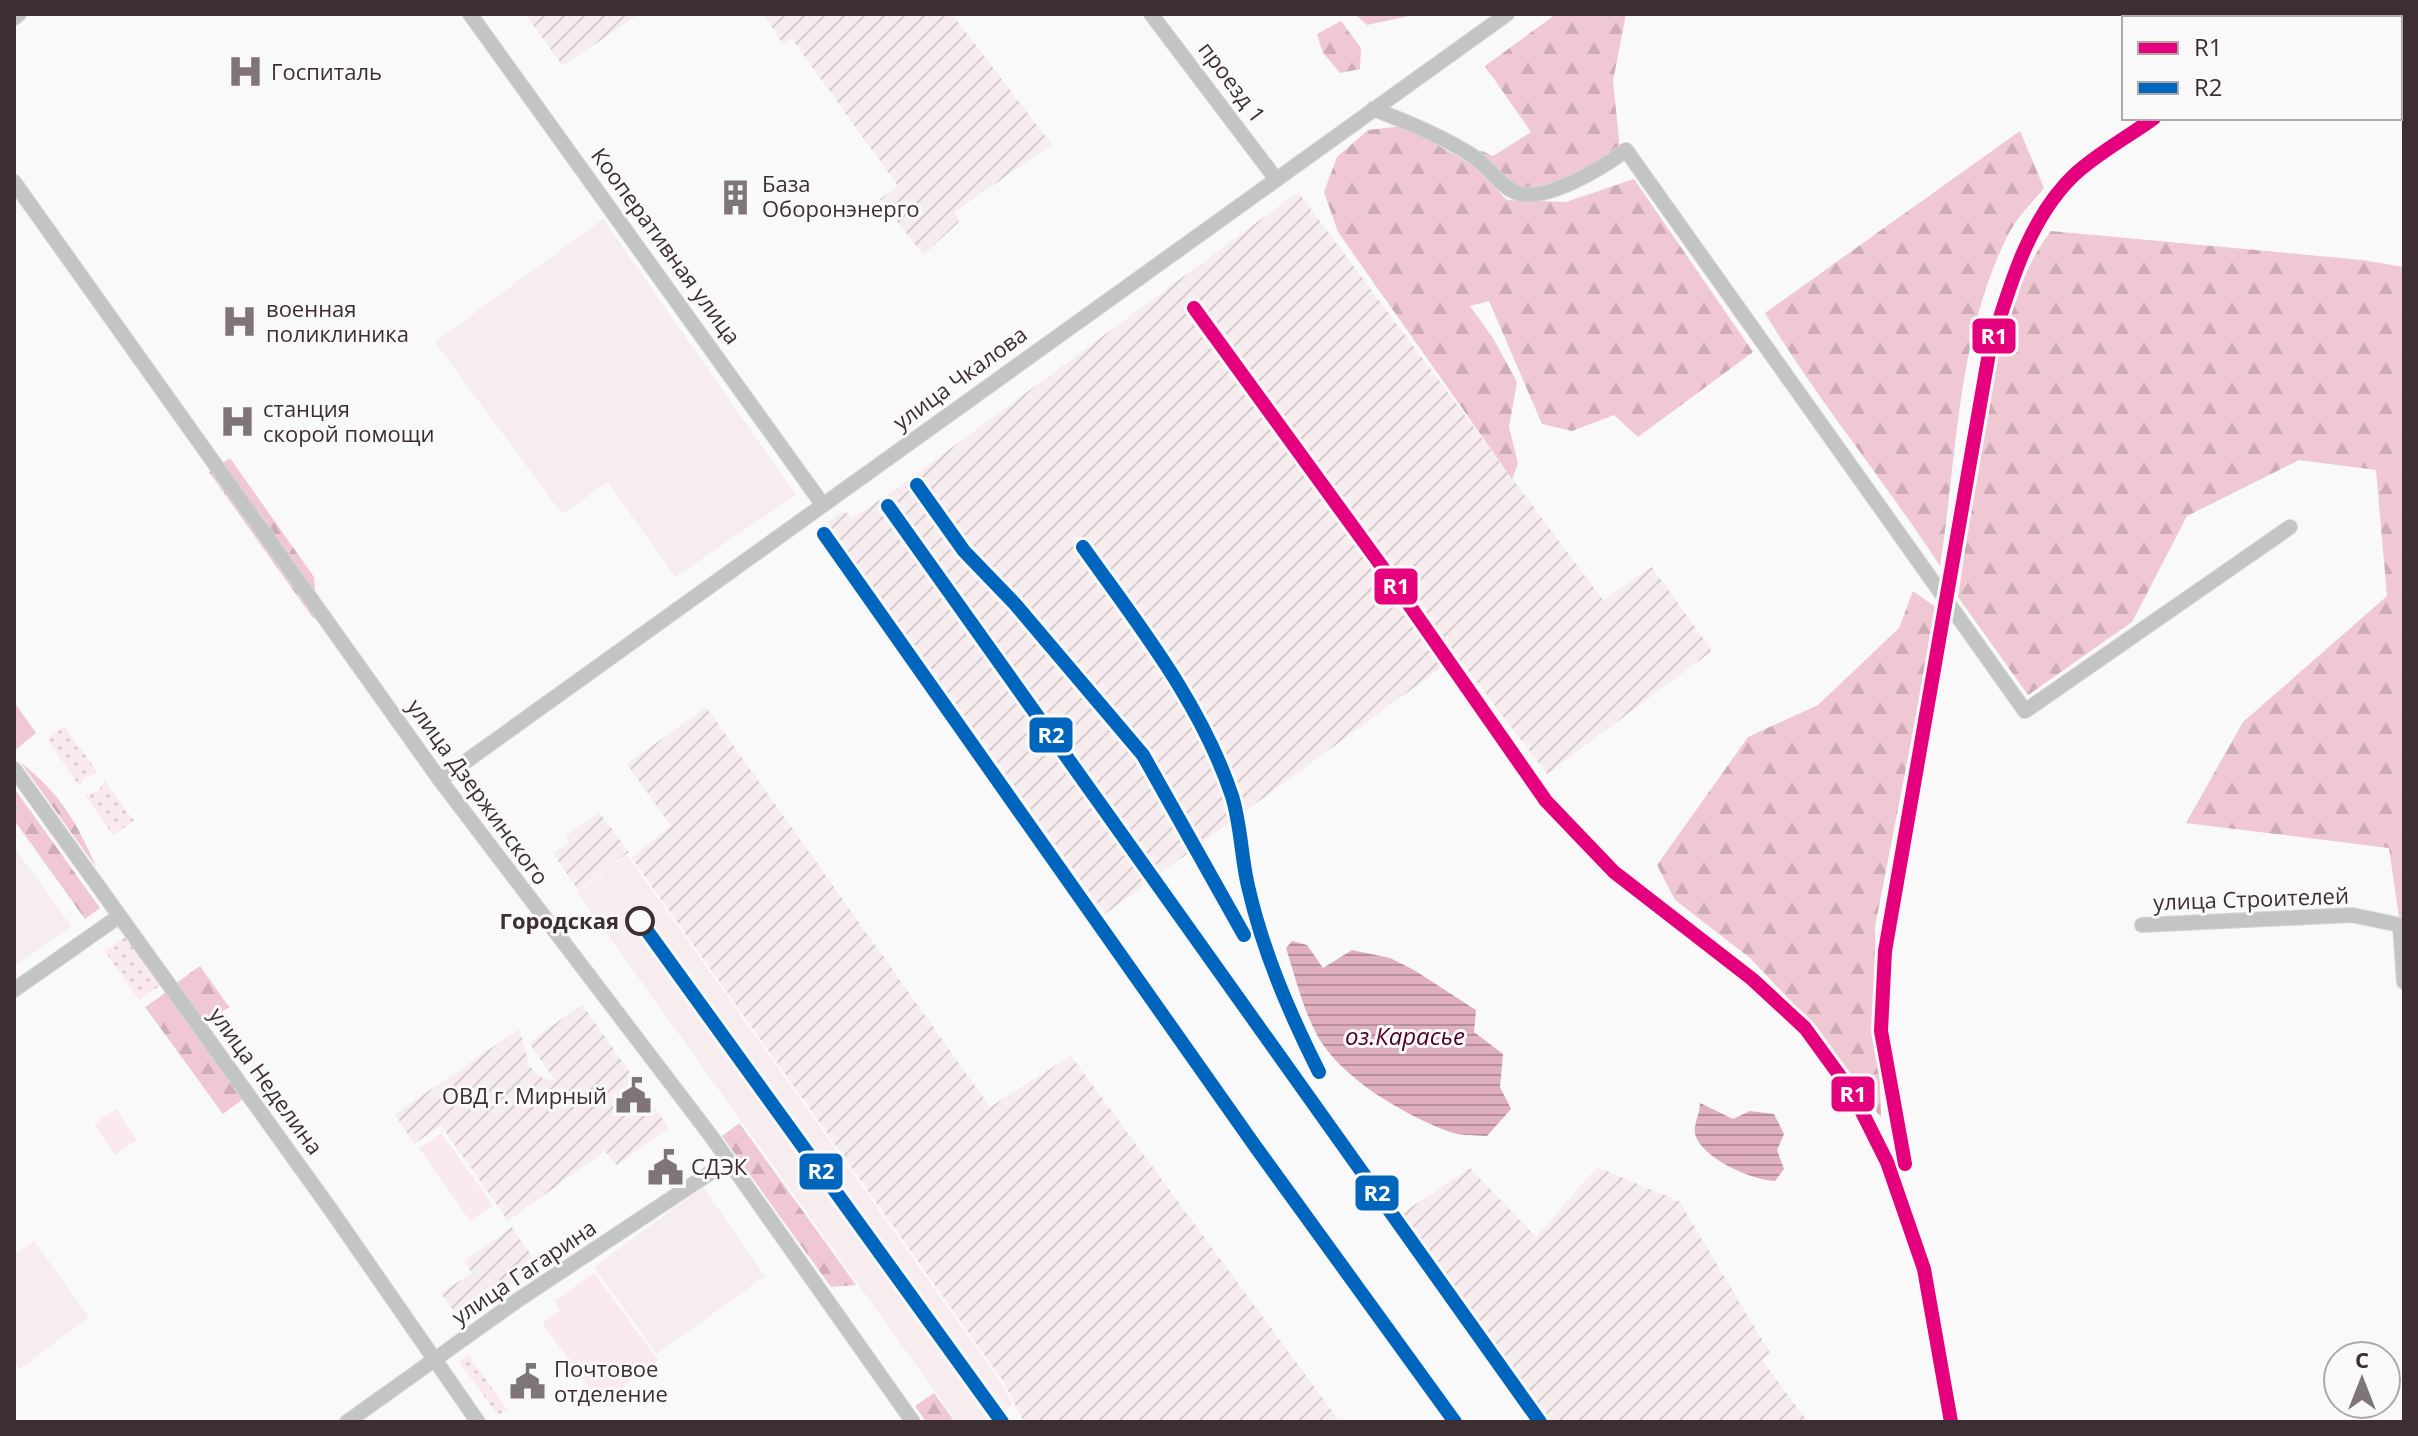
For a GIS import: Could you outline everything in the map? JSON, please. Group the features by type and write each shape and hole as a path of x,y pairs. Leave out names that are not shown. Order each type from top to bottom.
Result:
{"street":[{"path":"14,18 19,14"},
{"name":"Кооперативная улица","path":"470,14 823,505"},
{"name":"проезд 1","path":"1151,14 1276,179"},
{"name":"улица Чкалова","path":"440,780 1507,14"},
{"path":"1373,109 1426,130 1475,157 1515,192 1538,196 1606,165 1626,150 2025,711 2290,527"},
{"name":"улица Дзержинского","path":"14,182 440,780 728,1161 913,1422"},
{"name":"улица Неделина","path":"14,769 293,1156 478,1422"},
{"name":"улица Строителей","path":"2142,925 2352,915 2400,925 2404,982"},
{"path":"14,990 118,917"},
{"name":"улица Гагарина","path":"347,1422 728,1161"}],"shaded area":[{"path":"525,14 639,14 563,66"},
{"path":"764,14 952,14 1052,145 954,212 959,222 923,255 880,199 898,186 792,39 783,45"},
{"path":"1298,192 1603,600 1652,567 1712,651 1547,774 1457,656 1105,914 827,522 845,510 851,519 900,486"},
{"path":"603,219 796,495 675,577 608,482 562,514 435,342"},
{"path":"706,707 990,1107 1071,1056 1340,1422 1024,1422 1003,1381 631,857 671,826 627,764"},
{"path":"64,726 98,773 84,778 80,787 47,739"},
{"path":"104,780 134,821 113,835 85,795 99,791"},
{"path":"599,812 629,852 578,890 553,853 569,842 566,836"},
{"path":"14,847 71,926 14,967"},
{"path":"627,855 1001,1383 1012,1404 988,1422 957,1422 577,892"},
{"path":"127,936 161,985 139,1000 105,951"},
{"path":"582,1004 669,1128 617,1165 605,1151 508,1221 441,1125 414,1144 395,1114 519,1029 530,1067 544,1079 555,1080 529,1043"},
{"path":"116,1109 137,1140 115,1155 94,1124"},
{"path":"441,1133 493,1205 470,1221 419,1148"},
{"path":"1597,1167 1679,1201 1770,1353 1762,1360 1808,1422 1550,1422 1504,1361 1494,1354 1398,1216 1470,1168 1536,1237"},
{"path":"703,1187 765,1276 657,1354 594,1267"},
{"path":"512,1227 538,1265 458,1318 441,1293 472,1273 464,1261"},
{"path":"34,1241 89,1317 20,1369 14,1361 14,1255"},
{"path":"594,1273 658,1360 601,1404 542,1323 560,1310 554,1301"},
{"path":"468,1355 507,1409 498,1415 459,1362"}],"green space":[{"path":"1355,14 1418,14 1367,25"},
{"path":"1556,14 1626,14 1613,81 1620,150 1569,180 1540,190 1526,191 1505,181 1477,153 1482,151 1493,156 1531,132 1485,66"},
{"path":"1341,21 1361,48 1360,69 1340,73 1323,53 1317,34"},
{"path":"1403,126 1473,165 1507,200 1566,202 1634,179 1753,352 1638,437 1614,415 1572,431 1542,424 1489,301 1470,306 1493,338 1517,382 1509,427 1518,464 1512,479 1338,232 1324,192 1337,157 1368,130"},
{"path":"2020,131 2044,188 2010,230 1990,275 1978,315 1961,398 1940,566 1807,378 1765,313"},
{"path":"2051,231 2362,260 2404,267 2404,951 2389,848 2186,823 2243,722 2387,596 2376,470 2299,460 2187,516 2132,622 2028,695 1958,597 1978,457 1998,356 2029,266"},
{"path":"230,458 314,577 317,616 313,618 209,472"},
{"path":"1913,591 1937,608 1875,927 1881,1118 1819,1031 1750,958 1675,900 1657,865 1748,737 1818,705 1899,628"},
{"path":"14,702 36,733 14,751"},
{"path":"21,763 57,797 96,867"},
{"path":"14,788 100,908 85,919 14,820"},
{"path":"200,966 229,1007 203,1024 174,985"},
{"path":"168,991 246,1097 223,1114 145,1007"},
{"path":"740,1123 856,1285 831,1287 722,1136"},
{"path":"934,1393 955,1422 926,1422 915,1406"}],"water":[{"name":"оз.Карасье","path":"1292,941 1307,945 1323,968 1352,950 1390,958 1476,1010 1474,1032 1503,1054 1500,1087 1511,1109 1487,1136 1459,1134 1414,1116 1376,1094 1341,1066 1317,1035 1286,948"},
{"path":"1700,1103 1733,1119 1750,1111 1774,1114 1784,1134 1777,1150 1784,1169 1775,1181 1741,1172 1707,1152 1695,1134"}],"transit line":[{"name":"R1","path":"1905,1164 1881,1031 1885,951 1989,353 2020,259 2043,214 2073,176 2151,120"},
{"name":"R1","path":"1194,308 1396,586 1546,801 1614,872 1752,979 1805,1028 1853,1094 1887,1162 1924,1269 1951,1422"},
{"name":"R2","path":"917,485 964,551 1015,604 1143,755 1244,935"},
{"name":"R2","path":"888,506 1540,1422"},
{"name":"R2","path":"824,534 1255,1146 1455,1422"},
{"name":"R2","path":"1083,547 1167,666 1204,729 1219,762 1235,807 1246,875 1261,934 1287,1004 1319,1072"},
{"name":"R2","path":"640,921 1002,1422"}],"place":[{"name":"Госпиталь","path":"245,72"},
{"name":"База Оборонэнерго","path":"736,197"},
{"name":"военная поликлиника","path":"240,322"},
{"name":"станция скорой помощи","path":"237,422"},
{"name":"Городская","path":"640,921"},
{"name":"ОВД г. Мирный","path":"633,1096"},
{"name":"СДЭК","path":"665,1167"},
{"name":"Почтовое отделение","path":"528,1382"}]}
